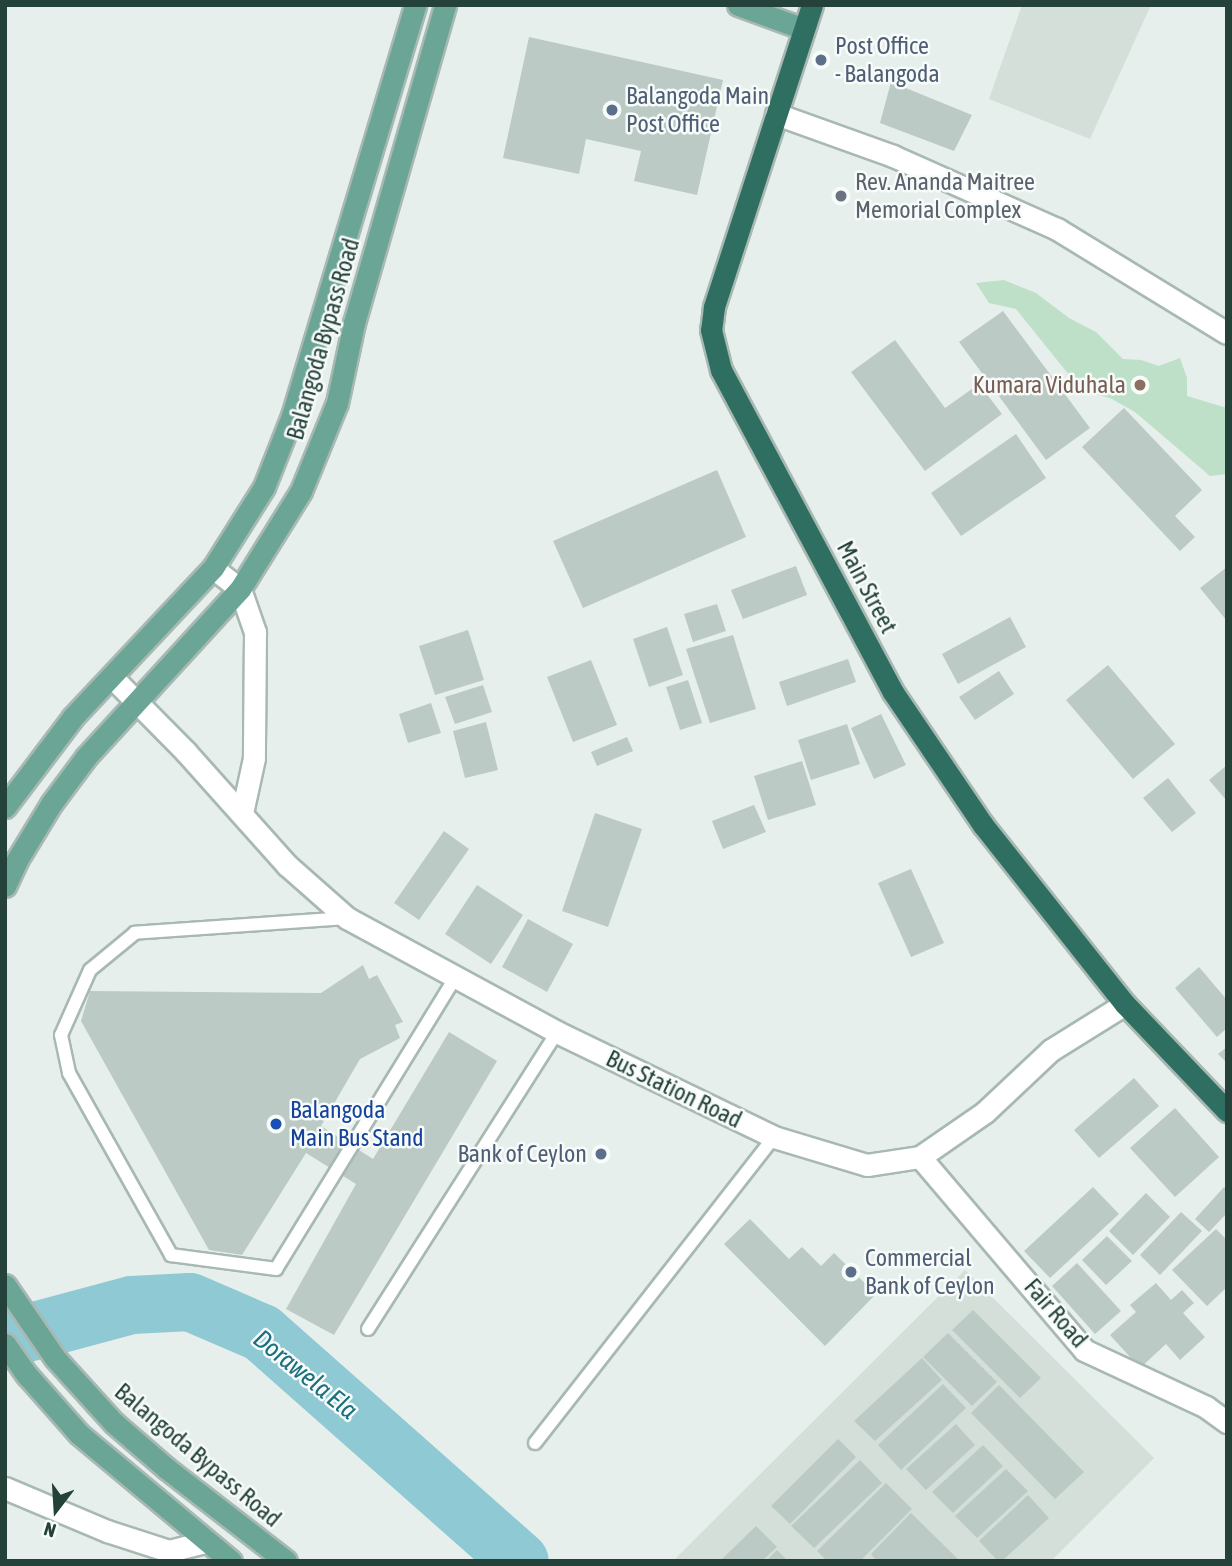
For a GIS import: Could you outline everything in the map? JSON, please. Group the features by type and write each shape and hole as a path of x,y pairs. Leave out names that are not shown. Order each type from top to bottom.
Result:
{"highway":[{"name":"Main Street","path":"812,5 714,307 711,330 721,370 893,692 983,825 1125,1004 1227,1111"}],"main road":[{"name":"Balangoda Bypass Road","path":"5,807 73,717 213,568 243,525 279,455 415,5"},
{"name":"Balangoda Bypass Road","path":"5,886 17,859 58,794 86,757 240,589 300,491 337,403 354,323 445,5"},
{"path":"738,5 804,29"},
{"name":"Balangoda Bypass Road","path":"5,1285 55,1358 114,1423 166,1468 286,1561"},
{"path":"5,1344 27,1375 79,1434 230,1561"}],"street":[{"path":"776,114 893,156 1057,229 1227,333"},
{"path":"213,568 240,589 255,632 254,758 242,813"},
{"name":"Bus Station Road","path":"111,677 242,813 287,865 347,918 557,1032 774,1137 867,1165 920,1157 985,1112 1051,1050 1125,1004"},
{"name":"Fair Road","path":"920,1157 1084,1350 1206,1407 1227,1422"},
{"path":"5,1488 107,1531 169,1551"},
{"path":"146,1561 169,1551 205,1542"}],"lane":[{"path":"347,918 135,933 90,970 61,1035 69,1073 171,1255 276,1269 455,978"},
{"path":"368,1329 557,1032"},
{"path":"535,1443 774,1137"}],"shaded area":[{"path":"1022,5 1151,5 1090,139 989,99"},
{"path":"965,1270 1154,1458 1051,1561 673,1561"}],"green space":[{"path":"1004,280 1036,293 1069,318 1096,332 1123,359 1141,360 1159,366 1180,358 1187,378 1187,396 1227,408 1227,474 1210,476 1135,412 1110,398 1082,391 1016,309 989,303 976,283"}],"building":[{"path":"529,37 723,80 697,195 634,181 641,151 586,139 579,174 503,158"},
{"path":"891,82 972,115 954,151 880,123"},
{"path":"1003,311 1090,428 1046,460 959,342"},
{"path":"895,340 945,408 979,384 1002,414 925,471 851,372"},
{"path":"1124,408 1202,490 1175,516 1195,537 1180,551 1082,447"},
{"path":"1016,434 1046,478 961,536 931,493"},
{"path":"717,470 746,537 583,608 553,541"},
{"path":"796,566 807,595 743,619 731,590"},
{"path":"1227,567 1227,621 1200,588"},
{"path":"717,604 726,631 693,642 684,614"},
{"path":"1010,617 1026,647 958,684 942,654"},
{"path":"667,627 683,675 649,687 633,639"},
{"path":"468,630 484,680 435,695 419,646"},
{"path":"733,635 756,709 710,723 686,649"},
{"path":"848,659 856,682 787,706 779,682"},
{"path":"591,660 617,725 573,742 547,677"},
{"path":"1108,665 1175,744 1133,779 1066,700"},
{"path":"999,671 1014,694 975,720 959,697"},
{"path":"688,680 702,723 680,730 666,687"},
{"path":"483,685 492,712 455,724 445,697"},
{"path":"431,703 441,733 408,743 399,714"},
{"path":"881,714 906,765 874,779 851,728"},
{"path":"486,722 498,770 465,778 453,731"},
{"path":"847,724 860,764 811,780 798,740"},
{"path":"627,737 633,751 597,766 591,752"},
{"path":"802,761 816,805 768,820 754,776"},
{"path":"1227,765 1227,801 1209,780"},
{"path":"1168,778 1196,813 1172,832 1143,798"},
{"path":"754,805 766,832 723,849 712,821"},
{"path":"595,813 642,829 608,927 562,911"},
{"path":"444,831 469,849 419,920 394,903"},
{"path":"911,869 944,943 911,957 878,883"},
{"path":"477,885 523,915 491,964 445,934"},
{"path":"528,919 573,944 547,992 502,967"},
{"path":"363,965 369,979 377,975 403,1022 395,1025 400,1038 360,1059 321,1126 373,1159 449,1032 497,1061 334,1335 286,1309 356,1184 306,1153 242,1255 209,1250 81,1021 90,991 321,993"},
{"path":"1199,967 1227,1000 1227,1028 1217,1037 1175,988"},
{"path":"1227,1047 1227,1063 1218,1054"},
{"path":"1134,1078 1159,1106 1099,1158 1074,1130"},
{"path":"1175,1108 1219,1157 1175,1197 1130,1148"},
{"path":"1093,1187 1119,1214 1050,1278 1024,1251"},
{"path":"1224,1187 1227,1190 1227,1213 1209,1232 1195,1219"},
{"path":"1146,1193 1170,1217 1133,1255 1109,1231"},
{"path":"1181,1212 1202,1231 1160,1275 1140,1255"},
{"path":"750,1219 789,1259 802,1247 821,1266 834,1253 876,1294 825,1346 724,1244"},
{"path":"1216,1229 1227,1240 1227,1287 1207,1306 1172,1270"},
{"path":"1107,1236 1132,1261 1106,1285 1082,1260"},
{"path":"1077,1263 1121,1311 1095,1334 1052,1286"},
{"path":"1156,1283 1171,1300 1182,1290 1194,1303 1183,1313 1205,1337 1180,1360 1166,1344 1140,1368 1110,1335 1136,1312 1130,1305"},
{"path":"973,1310 1041,1378 1020,1398 952,1330"},
{"path":"948,1333 997,1382 972,1406 923,1357"},
{"path":"922,1358 942,1380 875,1441 854,1421"},
{"path":"943,1384 966,1408 901,1470 878,1445"},
{"path":"999,1385 1084,1472 1055,1499 971,1413"},
{"path":"956,1424 975,1445 926,1490 906,1469"},
{"path":"838,1439 856,1457 790,1524 771,1506"},
{"path":"983,1445 1003,1466 953,1513 932,1492"},
{"path":"860,1460 882,1483 814,1548 791,1526"},
{"path":"1006,1469 1028,1491 977,1538 955,1516"},
{"path":"886,1483 912,1509 860,1561 827,1561 817,1551"},
{"path":"1028,1495 1049,1518 1002,1561 998,1561 979,1541"},
{"path":"911,1513 958,1559 956,1561 877,1561 871,1554"},
{"path":"756,1526 777,1547 762,1561 720,1561"},
{"path":"777,1550 788,1561 766,1561"}],"waterway":[{"name":"Dorawela Ela","path":"5,1339 132,1305 190,1302 262,1333 520,1561"}],"place":[{"name":"Post Office - Balangoda","path":"821,60"},
{"name":"Balangoda Main Post Office","path":"612,110"},
{"name":"Rev. Ananda Maitree Memorial Complex","path":"841,196"},
{"name":"Kumara Viduhala","path":"1140,385"},
{"name":"Balangoda Main Bus Stand","path":"276,1124"},
{"name":"Bank of Ceylon","path":"601,1154"},
{"name":"Commercial Bank of Ceylon","path":"851,1272"}]}
